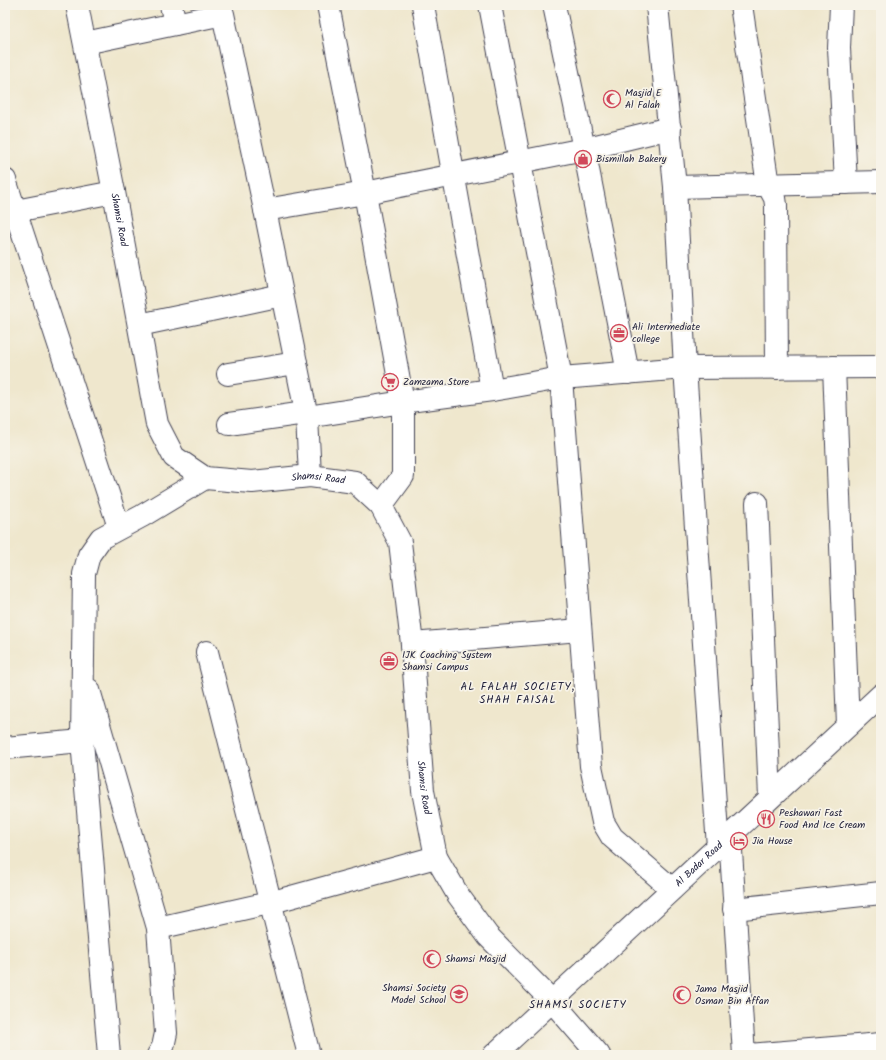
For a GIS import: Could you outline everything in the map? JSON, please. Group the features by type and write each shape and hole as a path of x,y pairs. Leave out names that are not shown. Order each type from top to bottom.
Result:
{"street":[{"name":"Shamsi Road","path":"77,5 114,192 157,424 174,457 205,478 252,482 310,476 355,482 381,506 400,542 412,644 423,791 436,857 458,895 488,936 552,1002 599,1055"},
{"path":"328,5 365,193 403,402 403,476 381,506"},
{"path":"423,5 492,390"},
{"path":"490,5 561,378 591,766 603,822 612,837 672,889"},
{"path":"554,5 628,374"},
{"path":"657,5 675,186 685,368 724,841 734,909 744,1055"},
{"path":"741,5 768,185 775,198 776,205 777,368"},
{"path":"841,5 839,48 846,183"},
{"path":"85,43 173,14 222,10 265,210 306,415 310,476"},
{"path":"265,210 365,193 520,162 584,149 670,128"},
{"path":"5,180 10,212 119,527"},
{"path":"675,186 881,182"},
{"path":"10,212 114,192"},
{"path":"139,325 282,295"},
{"path":"228,374 296,363"},
{"path":"834,367 848,725"},
{"path":"229,424 492,390 561,378 628,374 685,368 881,367"},
{"path":"109,1055 82,741 84,574 89,555 101,538 142,516 205,478"},
{"path":"757,504 770,797"},
{"path":"412,644 580,630"},
{"path":"207,652 308,1055"},
{"path":"83,668 158,928 166,1033 163,1047 158,1055"},
{"name":"Al Badar Road","path":"502,1051 672,889 881,695"},
{"path":"5,748 82,741"},
{"path":"158,928 270,903 436,857"},
{"path":"734,909 881,893"},
{"path":"749,1055 881,1044"}],"place":[{"name":"Masjid E Al Falah","path":"612,99"},
{"name":"Bismillah Bakery","path":"583,159"},
{"name":"Ali Intermediate college","path":"619,333"},
{"name":"Zamzama Store","path":"390,382"},
{"name":"IJK Coaching System Shamsi Campus","path":"389,661"},
{"name":"Peshawari Fast Food And Ice Cream","path":"766,819"},
{"name":"Jia House","path":"739,841"},
{"name":"Shamsi Masjid","path":"432,959"},
{"name":"Shamsi Society Model School","path":"459,994"},
{"name":"Jama Masjid Osman Bin Affan","path":"682,995"}],"district":[{"name":"AL FALAH SOCIETY, SHAH FAISAL","path":"518,693"},
{"name":"SHAMSI SOCIETY","path":"578,1005"}]}
